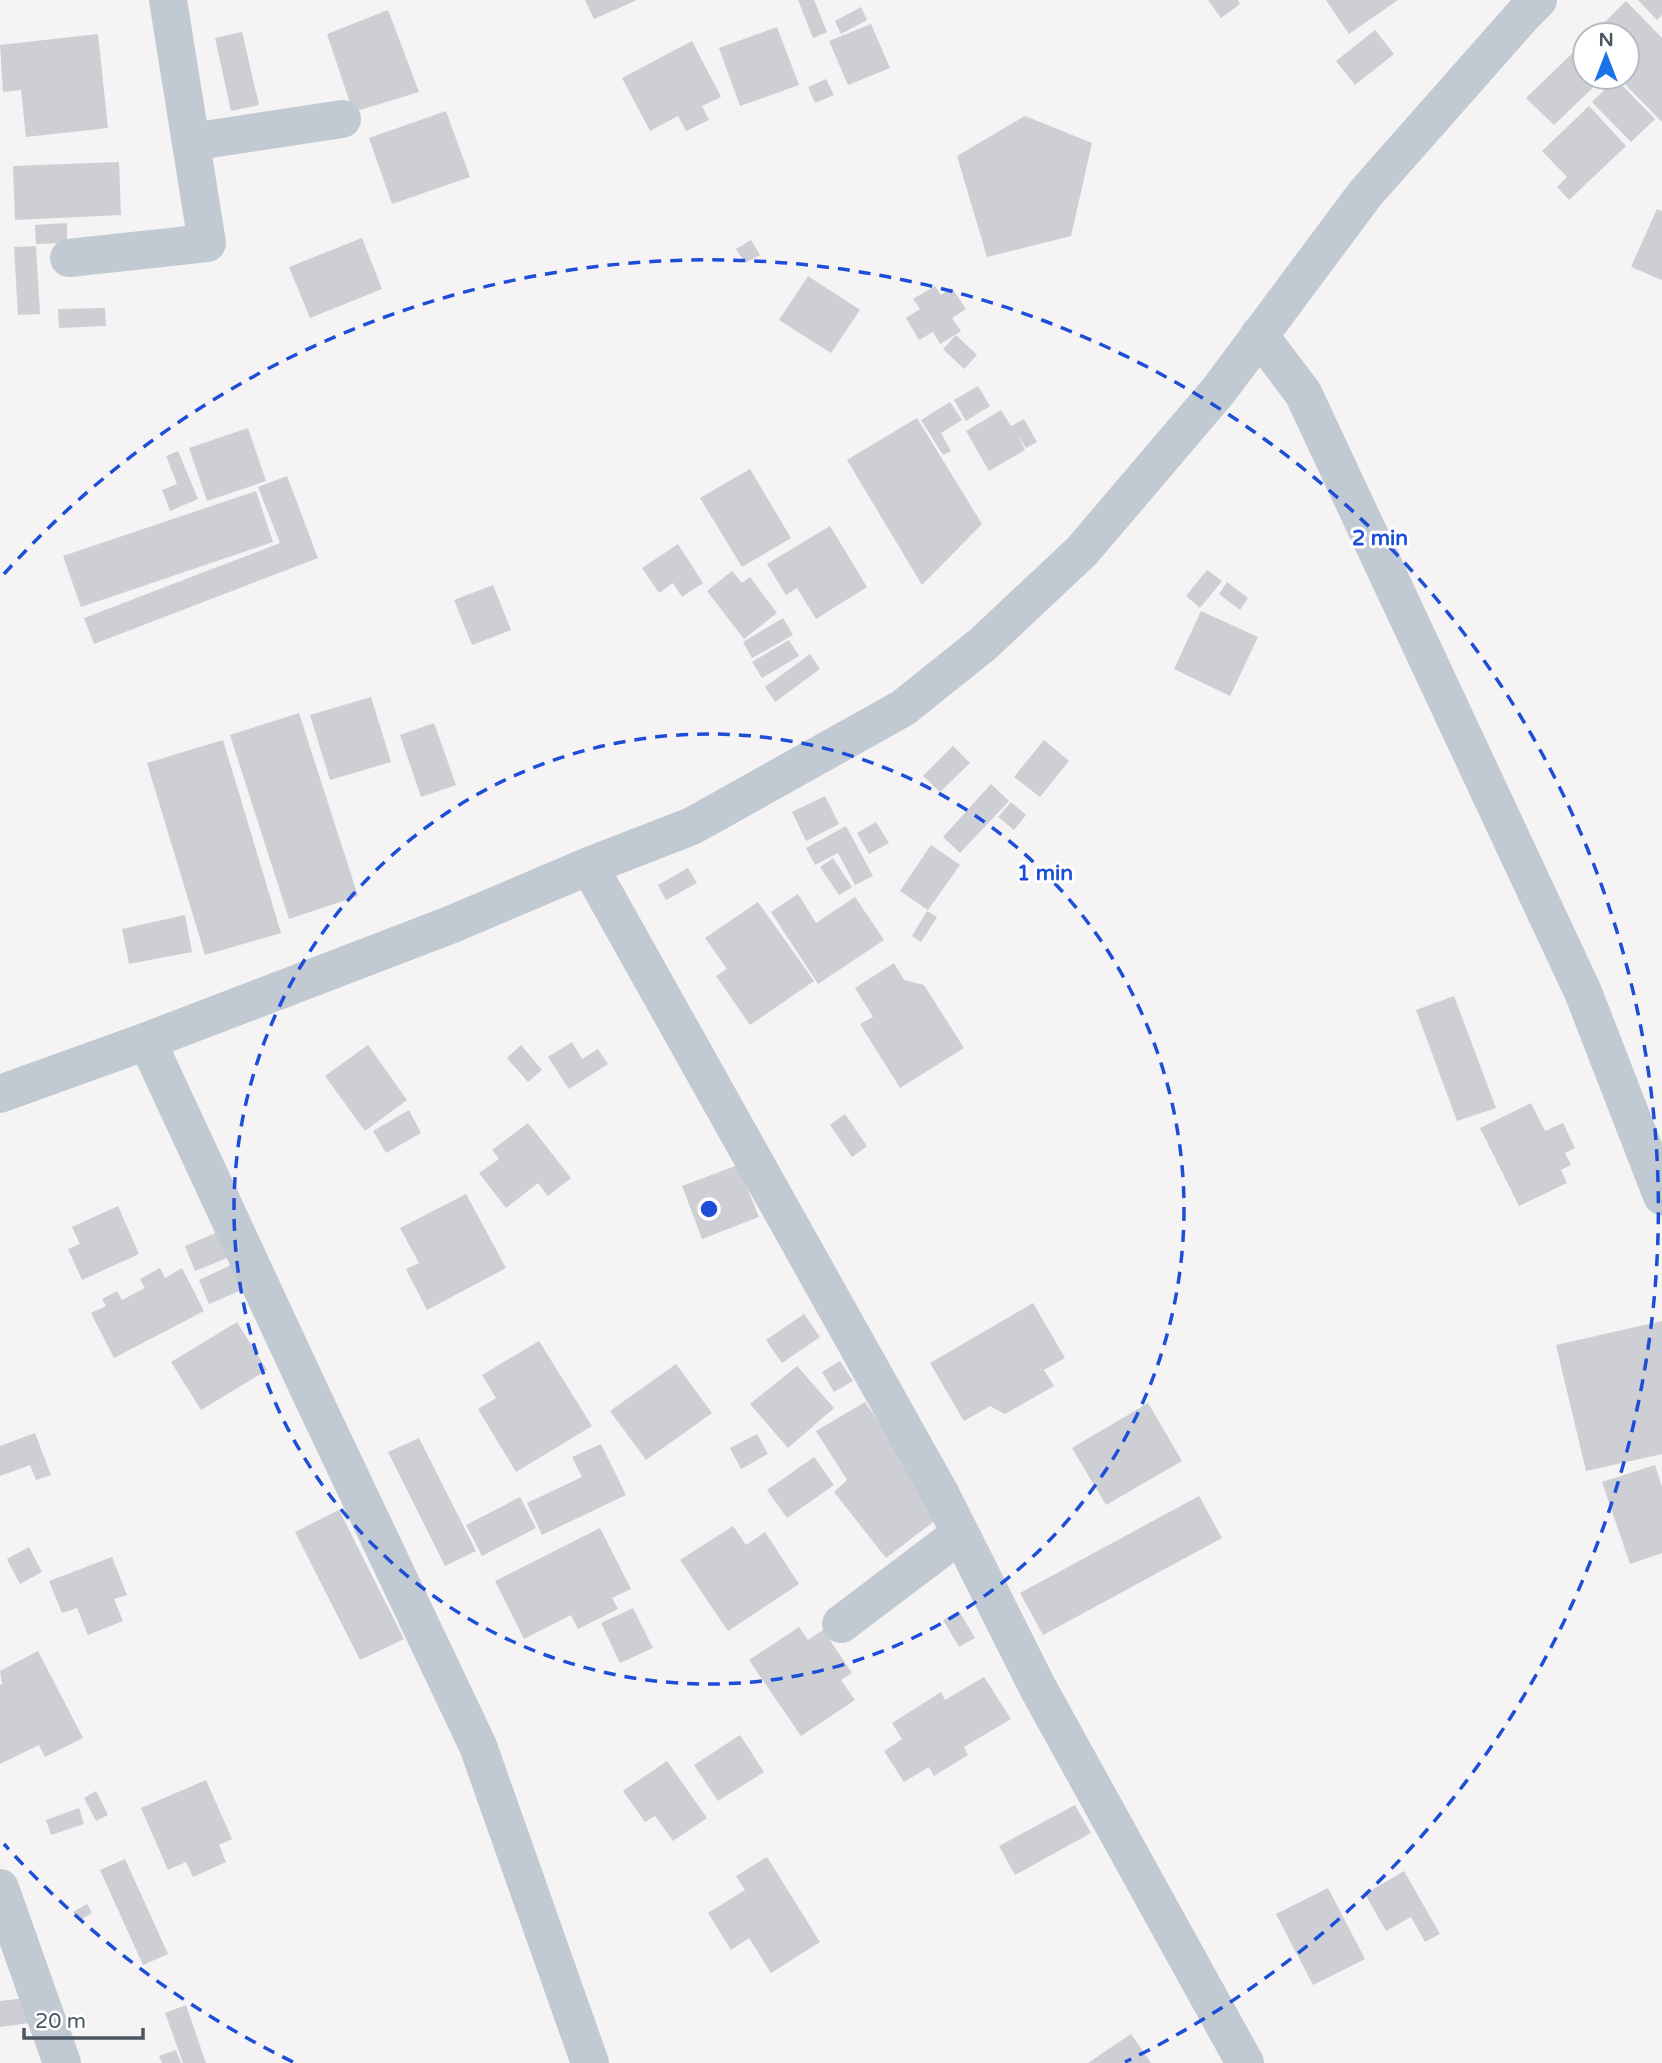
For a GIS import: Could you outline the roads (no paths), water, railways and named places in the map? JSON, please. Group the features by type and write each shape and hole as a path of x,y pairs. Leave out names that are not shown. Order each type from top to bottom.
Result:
{"street":[{"path":"69,258 207,243 168,0"},
{"path":"0,1094 450,925 692,826 903,708 983,645 1082,551 1219,390 1365,194 1538,0"},
{"path":"191,142 342,119"},
{"path":"1259,335 1303,393 1583,992 1662,1196"},
{"path":"589,866 941,1495 1038,1688 1245,2063"},
{"path":"147,1041 478,1746 590,2063"},
{"path":"841,1624 960,1534"},
{"path":"0,1888 62,2063"}]}
